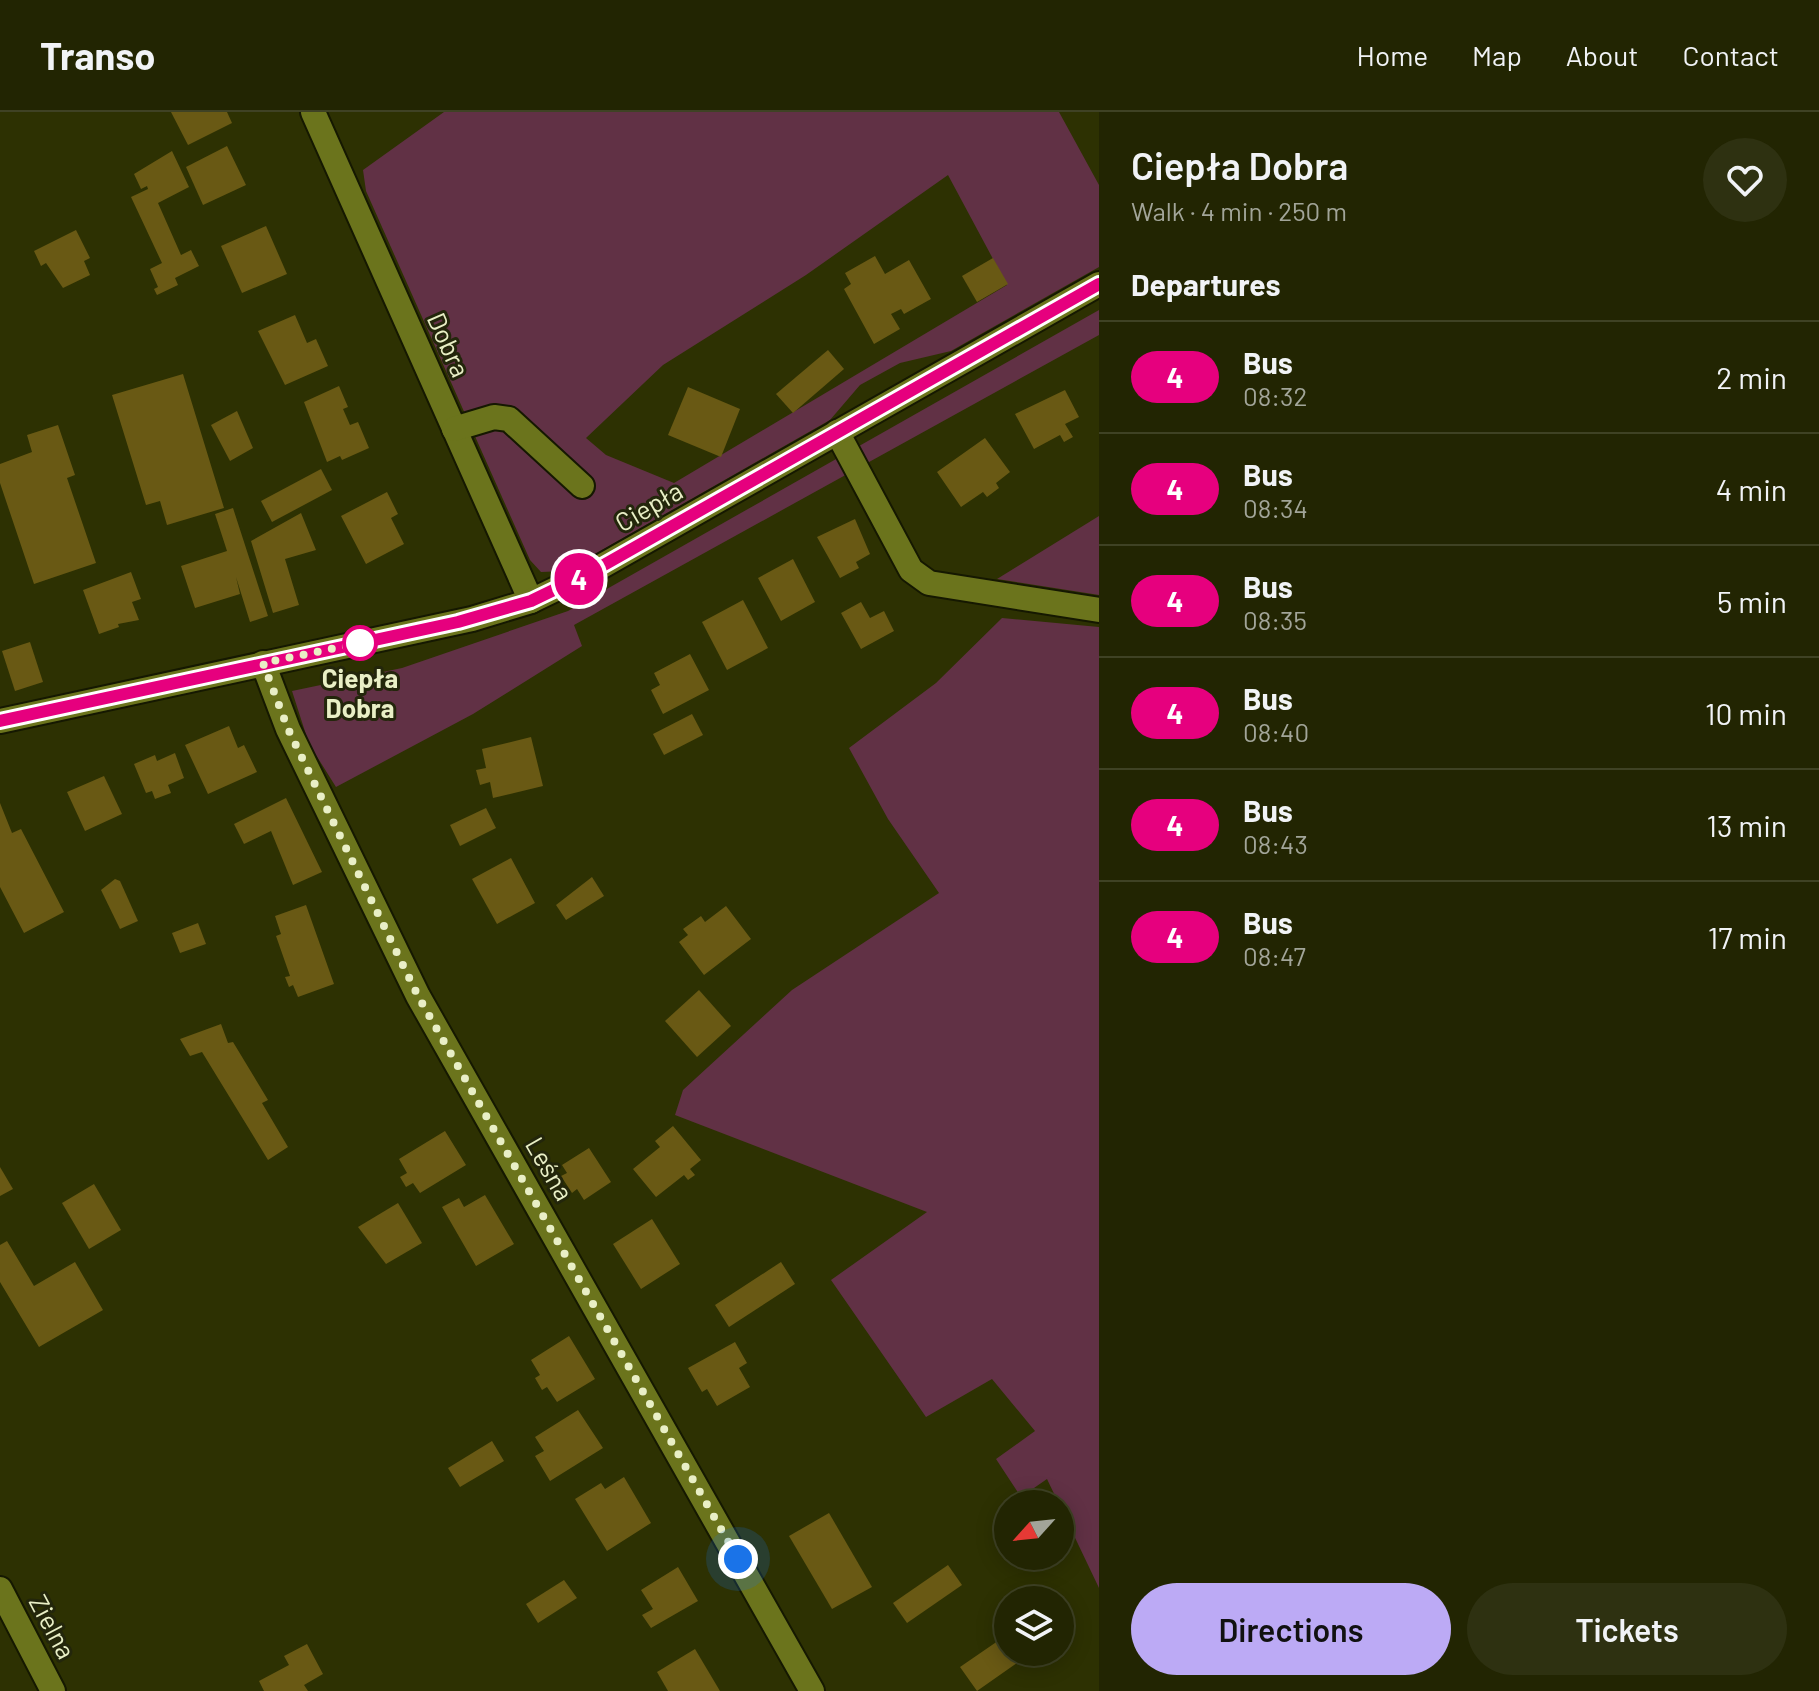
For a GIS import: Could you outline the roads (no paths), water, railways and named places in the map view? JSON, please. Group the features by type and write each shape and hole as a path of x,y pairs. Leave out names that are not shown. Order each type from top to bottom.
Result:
{"street":[{"name":"Dobra","path":"313,112 531,601"},
{"name":"Ciepła","path":"0,721 458,622 531,601 595,570 1099,284"},
{"path":"454,429 494,417 509,419 582,486"},
{"path":"837,432 911,570 929,583 1099,610"},
{"name":"Leśna","path":"263,663 288,729 418,996 812,1691"},
{"name":"Zielna","path":"0,1589 53,1691"}],"place":[{"name":"Ciepła Dobra","path":"360,643"}]}
